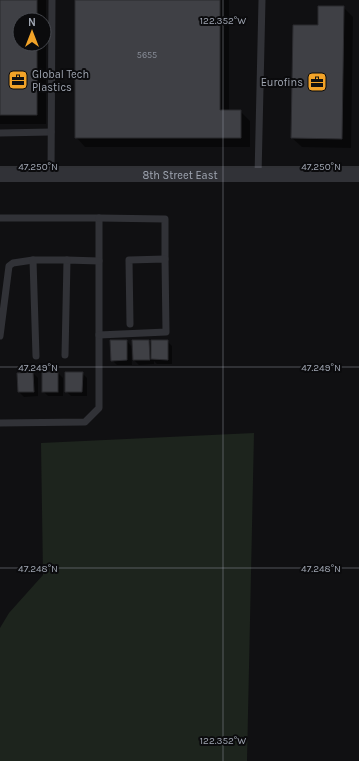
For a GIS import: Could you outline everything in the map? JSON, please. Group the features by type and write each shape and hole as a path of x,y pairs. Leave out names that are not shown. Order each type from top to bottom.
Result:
{"street":[{"name":"8th Street East","path":"0,175 359,176"}],"lane":[{"path":"50,175 52,0"},
{"path":"258,176 262,0"},
{"path":"0,133 51,132"},
{"path":"0,218 165,219 166,332 98,335"},
{"path":"0,423 85,422 99,408 99,218"},
{"path":"130,324 129,260 165,259"},
{"path":"0,336 9,266 13,263 33,260 98,261"},
{"path":"33,260 36,356"},
{"path":"65,355 68,260"}],"shaded area":[{"path":"254,433 247,761 0,761 0,628 9,613 43,575 41,443"}],"building":[{"name":"Global Tech Plastics","path":"0,0 37,0 37,12 12,12 12,52 37,52 37,115 0,115"},
{"path":"75,0 220,0 220,110 241,110 241,138 75,138"},
{"name":"Eurofins","path":"318,6 344,6 342,139 291,138 293,25 318,25"},
{"path":"110,340 127,340 127,360 111,361"},
{"path":"132,340 149,340 150,360 133,360"},
{"path":"151,340 168,340 168,360 151,359"},
{"path":"33,372 34,392 18,392 17,373"},
{"path":"42,372 58,372 58,392 42,392"},
{"path":"65,372 83,372 82,392 65,392"}],"place":[{"name":"Global Tech Plastics","path":"18,80"},
{"name":"Eurofins","path":"317,82"}]}
